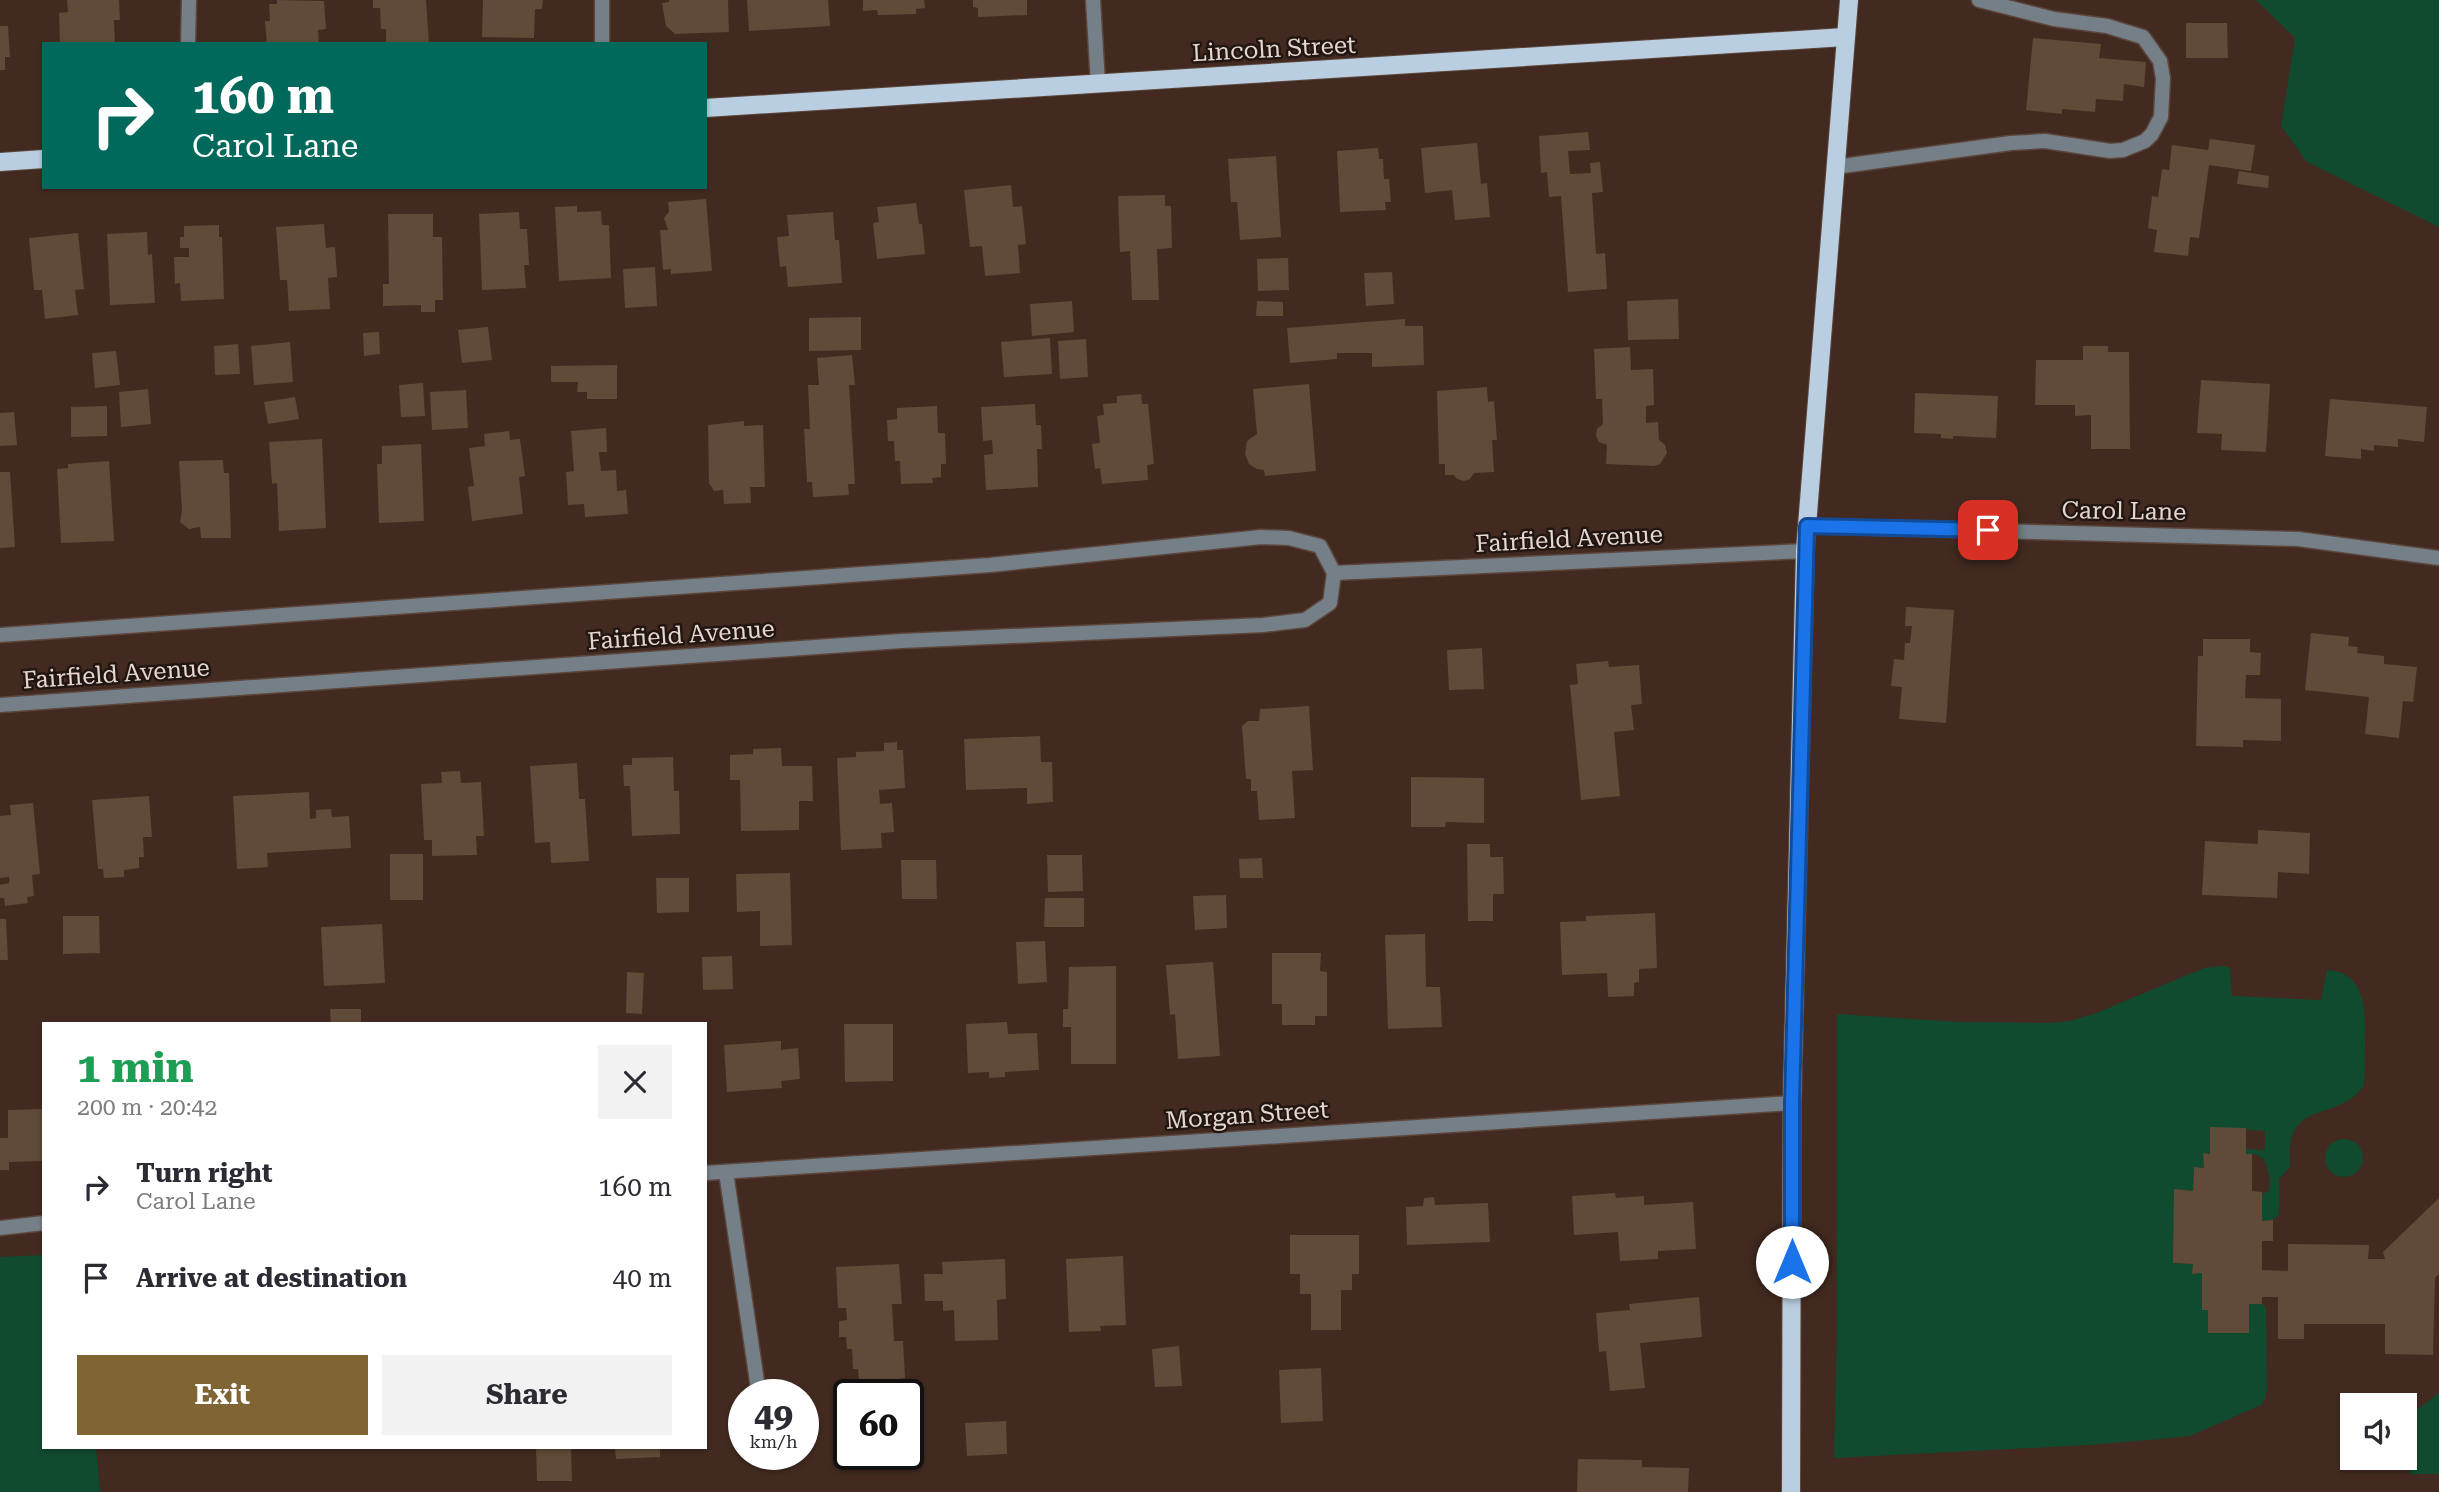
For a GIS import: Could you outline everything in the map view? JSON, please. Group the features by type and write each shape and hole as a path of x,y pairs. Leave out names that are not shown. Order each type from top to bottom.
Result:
{"main road":[{"path":"1791,1492 1792,1103 1805,551 1849,0"},
{"name":"Lincoln Street","path":"707,108 1845,37"},
{"path":"0,162 42,159"}],"street":[{"path":"188,0 188,42"},
{"path":"602,0 602,42"},
{"path":"1093,0 1098,85"},
{"path":"1835,167 2045,141 2123,150 2145,141 2152,134 2161,117 2163,78 2160,61 2143,37 2107,26 2054,19 1979,0"},
{"name":"Carol Lane","path":"1807,526 2298,538 2439,558"},
{"name":"Fairfield Avenue","path":"0,635 990,565 1261,537 1289,538 1320,546 1334,573 1330,603 1306,620 1263,625 901,641 0,705"},
{"name":"Fairfield Avenue","path":"1334,573 1805,551"},
{"name":"Morgan Street","path":"707,1173 1792,1103"},
{"path":"726,1172 757,1379"},
{"path":"0,1228 42,1223"}],"green space":[{"path":"2256,0 2439,0 2439,227 2307,162 2281,126 2295,38"},
{"path":"2222,966 2230,970 2232,996 2321,1000 2327,970 2340,972 2357,986 2364,1007 2363,1087 2352,1098 2303,1120 2295,1130 2290,1145 2290,1167 2279,1179 2279,1214 2273,1220 2262,1221 2262,1194 2269,1191 2270,1178 2264,1159 2255,1154 2246,1154 2246,1149 2265,1150 2265,1131 2210,1127 2210,1154 2203,1154 2204,1168 2194,1167 2193,1191 2175,1189 2173,1263 2193,1264 2193,1273 2202,1273 2203,1310 2208,1310 2208,1333 2249,1333 2249,1304 2262,1304 2266,1308 2267,1390 2261,1405 2190,1436 2089,1445 1834,1458 1837,1331 1837,1014 1960,1022 2070,1021 2094,1014 2204,968"},
{"path":"2344,1139 2358,1144 2363,1158 2358,1172 2344,1177 2330,1172 2325,1158 2330,1144"},
{"path":"42,1255 42,1449 96,1449 100,1492 0,1492 0,1257"},
{"path":"2439,1393 2439,1474 2410,1474 2409,1470 2417,1470 2417,1410"}],"building":[{"path":"67,0 119,0 120,20 114,20 115,42 60,42 59,13 68,12"},
{"path":"277,0 324,1 326,29 318,30 319,42 267,42 265,21 270,21 269,4 277,4"},
{"path":"373,0 426,0 429,42 386,42 386,29 381,29 380,8 373,8"},
{"path":"483,0 543,0 542,9 535,9 534,38 482,37"},
{"path":"669,0 728,0 729,32 675,34 666,26 662,3"},
{"path":"747,0 828,0 830,26 749,31"},
{"path":"863,0 924,0 925,8 916,9 916,14 878,15 877,10 863,11"},
{"path":"973,0 1027,0 1027,15 978,17 978,8 973,7"},
{"path":"2186,23 2227,23 2228,58 2186,58"},
{"path":"0,26 8,26 10,57 5,57 5,70 0,70"},
{"path":"2033,38 2101,44 2099,58 2146,62 2144,87 2124,84 2123,101 2096,99 2095,112 2062,109 2062,114 2026,110"},
{"path":"1588,132 1590,150 1568,151 1570,174 1591,173 1590,163 1600,162 1603,192 1592,193 1596,254 1605,253 1607,289 1568,292 1561,196 1549,197 1547,172 1541,173 1539,136"},
{"path":"2210,139 2255,145 2251,171 2209,165 2199,238 2190,237 2188,256 2154,252 2157,230 2148,228 2152,196 2158,197 2162,169 2169,170 2172,145 2208,150"},
{"path":"1477,143 1481,184 1487,183 1490,217 1455,220 1452,190 1425,193 1421,148"},
{"path":"1378,148 1379,159 1383,159 1384,179 1389,179 1391,202 1385,202 1386,210 1340,212 1337,151"},
{"path":"1276,156 1281,237 1240,240 1237,202 1231,202 1228,159"},
{"path":"2239,171 2269,176 2268,188 2237,184"},
{"path":"1011,185 1013,207 1022,206 1026,244 1018,245 1020,273 985,276 982,246 970,247 964,190"},
{"path":"1165,195 1165,206 1171,206 1172,248 1157,249 1159,300 1132,300 1130,251 1120,252 1118,196"},
{"path":"706,199 712,271 671,274 671,269 663,270 660,230 668,230 664,218 669,212 668,202"},
{"path":"916,203 919,224 922,224 925,254 877,259 873,223 879,222 877,207"},
{"path":"577,206 577,212 601,211 602,225 609,225 611,278 559,281 555,207"},
{"path":"519,212 520,229 527,229 529,265 524,265 526,288 482,290 479,214"},
{"path":"833,212 835,240 839,240 842,283 788,287 786,266 780,267 777,237 789,236 787,215"},
{"path":"388,214 433,214 433,237 442,237 443,300 435,300 435,312 421,312 421,305 383,306 383,284 389,284"},
{"path":"324,224 326,248 335,247 337,277 328,278 330,309 289,311 287,280 280,280 276,227"},
{"path":"219,225 219,237 222,237 224,299 181,301 180,283 175,284 174,257 189,257 189,248 180,248 184,226"},
{"path":"147,232 148,255 152,254 155,303 110,305 107,234"},
{"path":"78,233 84,289 75,290 78,315 45,319 42,290 34,290 29,238"},
{"path":"1288,258 1289,290 1258,291 1257,259"},
{"path":"655,267 657,306 625,308 623,269"},
{"path":"1392,272 1394,304 1366,306 1364,273"},
{"path":"1678,299 1679,339 1628,340 1627,301"},
{"path":"1072,301 1074,332 1032,336 1030,304"},
{"path":"1257,301 1283,302 1283,316 1256,316"},
{"path":"861,317 861,350 809,351 809,318"},
{"path":"1405,319 1405,326 1423,326 1424,365 1372,367 1372,353 1337,353 1337,359 1290,363 1287,328"},
{"path":"488,327 492,360 462,363 458,330"},
{"path":"379,332 380,354 364,356 363,333"},
{"path":"1050,338 1052,374 1004,377 1001,342"},
{"path":"1086,339 1088,377 1060,379 1058,341"},
{"path":"290,342 293,382 254,385 251,346"},
{"path":"238,344 240,374 215,375 214,346"},
{"path":"2083,346 2108,346 2108,352 2129,352 2130,449 2091,449 2091,415 2075,416 2075,405 2035,405 2036,360 2083,360"},
{"path":"1630,347 1631,370 1653,369 1654,405 1646,406 1646,423 1658,422 1659,440 1665,445 1667,453 1660,464 1654,466 1606,464 1607,445 1599,442 1596,436 1597,429 1603,424 1602,399 1596,399 1594,349"},
{"path":"116,351 120,385 95,388 92,353"},
{"path":"852,355 855,385 849,385 855,484 848,484 849,495 813,497 812,482 807,482 804,429 810,429 808,385 819,385 817,358"},
{"path":"617,365 617,399 587,399 587,392 577,392 578,382 551,382 551,366"},
{"path":"2201,380 2270,384 2266,452 2221,450 2222,434 2197,433"},
{"path":"423,383 425,416 401,417 399,385"},
{"path":"1309,384 1316,471 1265,476 1264,470 1249,464 1245,454 1247,441 1257,434 1253,389"},
{"path":"1487,387 1488,402 1494,401 1497,440 1492,440 1494,472 1474,473 1470,479 1464,481 1454,475 1445,475 1445,464 1439,464 1437,391"},
{"path":"148,389 151,424 121,427 119,392"},
{"path":"466,390 468,428 432,430 430,392"},
{"path":"1915,393 1998,396 1996,438 1953,436 1953,439 1941,438 1941,434 1914,433"},
{"path":"1141,394 1142,404 1148,404 1154,464 1147,465 1148,480 1102,484 1100,468 1095,469 1092,444 1100,443 1097,416 1104,415 1103,404 1117,403 1117,396"},
{"path":"295,397 299,419 268,424 264,402"},
{"path":"2330,399 2427,407 2424,442 2398,439 2398,447 2374,445 2374,451 2361,449 2361,459 2325,456"},
{"path":"1035,404 1036,425 1041,425 1042,449 1037,449 1038,487 986,490 984,455 993,454 992,440 983,441 981,407"},
{"path":"107,406 107,436 71,437 71,407"},
{"path":"937,406 938,433 945,433 946,464 941,464 941,477 932,478 933,483 901,484 900,461 895,461 894,441 888,441 887,420 897,419 897,408"},
{"path":"14,412 17,445 0,446 0,413"},
{"path":"744,421 744,426 763,425 765,487 750,487 751,503 724,504 723,490 714,491 709,483 708,425"},
{"path":"606,428 607,452 599,452 601,471 616,470 617,491 626,490 628,514 585,517 584,504 568,505 566,472 574,471 571,431"},
{"path":"509,431 510,440 520,439 525,476 519,477 523,514 472,521 468,487 474,486 469,448 485,446 484,434"},
{"path":"322,439 326,528 279,531 277,483 272,484 269,442"},
{"path":"421,444 424,521 379,523 377,464 382,464 382,446"},
{"path":"223,460 224,473 229,473 231,538 201,538 200,527 189,529 180,522 182,511 179,461"},
{"path":"109,461 114,541 61,543 57,469 68,468 68,464"},
{"path":"0,472 10,472 15,547 0,548"},
{"path":"1906,607 1954,610 1946,723 1899,719 1902,687 1891,686 1894,659 1904,660 1905,643 1910,643 1912,626 1905,626"},
{"path":"2311,633 2349,637 2348,646 2358,647 2357,653 2384,656 2384,664 2417,667 2413,702 2403,701 2399,738 2365,734 2369,697 2305,690"},
{"path":"2203,639 2250,639 2250,652 2261,653 2260,675 2246,675 2245,698 2281,699 2281,741 2243,740 2243,747 2196,746 2198,656 2203,656"},
{"path":"1482,648 1484,689 1449,690 1447,650"},
{"path":"1608,661 1609,667 1639,665 1642,704 1631,705 1634,730 1614,732 1620,796 1581,800 1570,685 1578,684 1576,664"},
{"path":"1309,706 1313,770 1292,771 1295,818 1259,820 1257,791 1251,791 1251,779 1246,779 1242,726 1248,721 1259,721 1260,709"},
{"path":"1040,736 1041,762 1052,762 1053,802 1027,804 1027,788 966,790 964,739"},
{"path":"897,742 897,750 903,750 905,788 879,790 880,804 892,803 894,832 881,833 882,848 841,850 837,758 856,757 856,752 884,751 884,743"},
{"path":"781,748 782,766 812,766 813,801 799,801 799,830 741,831 740,780 730,780 730,755 753,754 753,749"},
{"path":"673,757 674,791 679,791 680,834 632,836 630,786 624,786 623,765 632,765 632,758"},
{"path":"577,763 579,799 585,799 589,861 551,863 550,842 535,843 530,766"},
{"path":"460,771 461,783 481,782 484,836 476,836 477,855 432,856 432,840 424,840 421,784 442,783 441,772"},
{"path":"1411,777 1484,778 1484,823 1446,822 1445,827 1411,827"},
{"path":"309,792 310,819 316,818 316,810 331,809 332,817 349,816 351,848 267,853 268,867 237,869 233,796"},
{"path":"149,796 152,837 143,837 144,857 139,857 139,868 124,870 124,877 104,878 103,869 98,869 92,800"},
{"path":"33,803 40,874 32,875 34,896 27,897 28,903 5,906 4,898 0,898 0,885 9,883 9,877 0,878 0,816 11,815 10,805"},
{"path":"2258,830 2310,833 2309,874 2278,872 2277,898 2202,895 2205,841 2258,844"},
{"path":"1467,844 1490,844 1490,857 1503,857 1504,894 1493,894 1493,921 1468,921"},
{"path":"390,854 423,854 423,900 390,900"},
{"path":"1047,855 1082,855 1083,891 1048,892"},
{"path":"1262,858 1263,878 1240,878 1239,859"},
{"path":"901,860 936,860 937,899 902,899"},
{"path":"790,873 792,945 760,946 760,911 737,912 736,874"},
{"path":"656,878 689,878 689,912 657,913"},
{"path":"1226,895 1227,928 1195,930 1193,896"},
{"path":"1045,898 1084,898 1084,927 1044,927"},
{"path":"1655,913 1657,968 1639,969 1639,982 1634,983 1634,996 1608,997 1607,973 1562,975 1560,922 1586,921 1586,916"},
{"path":"63,916 99,916 100,953 63,954"},
{"path":"0,919 6,919 8,960 0,960"},
{"path":"382,924 385,983 324,986 321,927"},
{"path":"1425,934 1426,987 1440,987 1442,1027 1388,1029 1385,935"},
{"path":"1045,941 1047,982 1018,984 1016,942"},
{"path":"1272,953 1321,953 1320,971 1327,972 1327,1016 1315,1016 1315,1025 1282,1025 1282,1004 1272,1004"},
{"path":"732,956 733,989 703,990 702,957"},
{"path":"1213,962 1220,1056 1178,1059 1175,1014 1170,1015 1166,965"},
{"path":"1116,966 1116,1064 1071,1064 1071,1027 1063,1027 1063,1009 1068,1009 1069,967"},
{"path":"627,972 644,973 642,1014 626,1013"},
{"path":"330,1009 361,1009 361,1022 331,1022"},
{"path":"1007,1022 1008,1034 1037,1033 1039,1070 1005,1072 1005,1077 989,1078 989,1072 968,1073 966,1024"},
{"path":"844,1024 893,1024 893,1081 845,1082"},
{"path":"781,1041 781,1050 798,1048 800,1079 781,1081 782,1088 727,1092 724,1045"},
{"path":"42,1109 42,1161 9,1162 9,1170 0,1170 0,1138 8,1138 8,1110"},
{"path":"2210,1127 2246,1128 2246,1154 2252,1154 2252,1191 2262,1192 2262,1221 2273,1220 2273,1241 2262,1241 2262,1270 2288,1271 2288,1244 2369,1245 2368,1259 2385,1259 2383,1252 2439,1198 2439,1274 2435,1278 2433,1355 2385,1354 2385,1324 2304,1324 2304,1339 2278,1339 2278,1297 2262,1297 2262,1304 2249,1304 2249,1333 2208,1333 2208,1310 2202,1310 2202,1273 2192,1274 2193,1264 2173,1263 2174,1189 2193,1191 2194,1167 2204,1168 2203,1153 2210,1154"},
{"path":"1615,1193 1616,1198 1644,1196 1644,1205 1693,1202 1696,1249 1658,1251 1658,1259 1620,1261 1618,1232 1574,1235 1572,1196"},
{"path":"1434,1197 1435,1205 1488,1203 1490,1242 1407,1245 1406,1207 1423,1206 1424,1198"},
{"path":"1290,1235 1359,1235 1359,1274 1352,1274 1352,1290 1341,1290 1341,1330 1311,1330 1311,1294 1300,1294 1300,1274 1290,1274"},
{"path":"1123,1256 1126,1325 1100,1326 1101,1331 1069,1332 1066,1259"},
{"path":"1005,1259 1006,1299 997,1300 998,1340 955,1341 954,1310 943,1311 943,1301 925,1301 924,1274 943,1274 942,1262"},
{"path":"899,1264 902,1304 892,1304 894,1341 903,1341 905,1378 859,1379 858,1369 853,1369 852,1349 847,1349 846,1337 839,1337 839,1321 847,1320 846,1308 838,1308 836,1267"},
{"path":"1699,1297 1702,1337 1640,1343 1645,1388 1610,1391 1606,1351 1599,1352 1596,1313 1630,1310 1629,1304"},
{"path":"1179,1346 1182,1386 1155,1387 1152,1349"},
{"path":"1321,1368 1323,1421 1281,1423 1279,1370"},
{"path":"1006,1421 1007,1454 967,1456 965,1423"},
{"path":"536,1449 571,1449 572,1481 537,1481"},
{"path":"615,1449 660,1449 660,1457 616,1459"},
{"path":"1578,1459 1642,1460 1642,1467 1689,1468 1688,1492 1577,1492"}],"route":[{"path":"1792,1262 1792,1103 1807,526 1988,530"}]}
